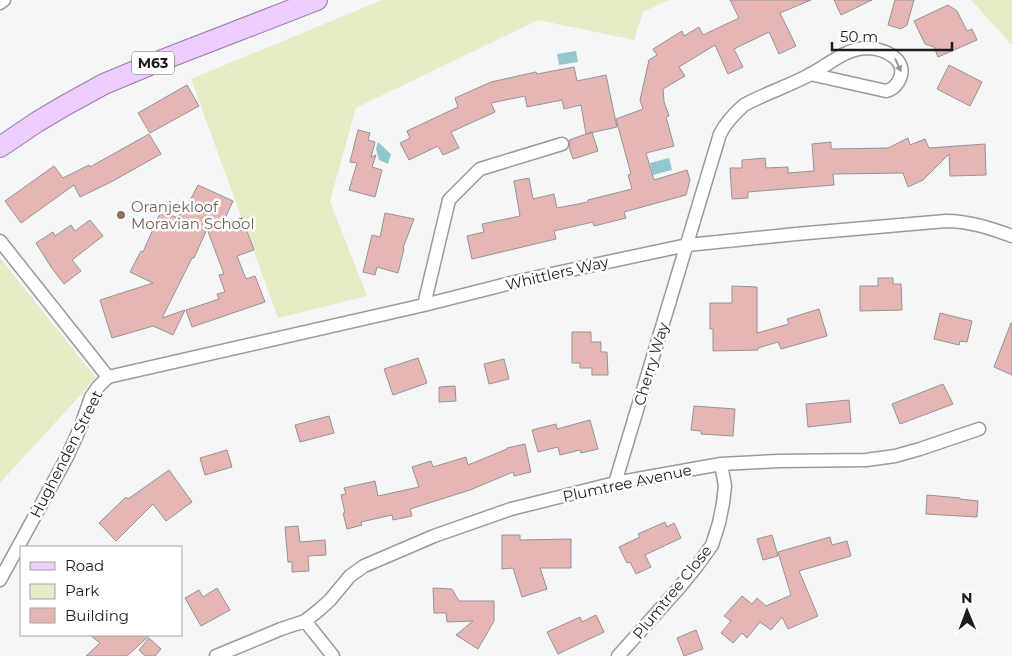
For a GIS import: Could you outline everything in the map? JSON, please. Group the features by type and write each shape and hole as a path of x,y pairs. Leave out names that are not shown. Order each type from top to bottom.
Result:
{"main road":[{"name":"M63","path":"0,147 57,110 104,84 317,0"}],"street":[{"path":"0,3 4,0"},
{"name":"Cherry Way","path":"615,483 720,134 728,120 749,102 810,74 850,52 866,48 879,49 892,56 899,63 902,73 896,86 889,91 810,74"},
{"path":"424,306 449,200 480,169 562,144"},
{"name":"Whittlers Way","path":"108,377 424,306 519,281 687,245 946,221 982,225 1012,236"},
{"name":"Hughenden Street","path":"0,241 108,377 91,397 67,457 0,580"},
{"name":"Plumtree Avenue","path":"305,621 330,600 350,576 364,566 434,536 511,509 615,483 721,464 879,459 920,449 979,429"},
{"name":"Plumtree Close","path":"618,656 697,566 712,545 720,523 724,495 725,486 721,464"},
{"path":"216,656 305,621 333,656"}],"green space":[{"path":"382,0 669,0 643,12 634,40 538,20 356,108 330,201 367,296 278,318 191,79"},
{"path":"971,0 1012,0 1012,45"},
{"path":"0,258 96,378 0,483"}],"water":[{"path":"576,51 578,62 559,65 557,54"},
{"path":"378,142 391,154 388,164 379,160 376,149"},
{"path":"669,158 672,170 653,175 650,163"}],"building":[{"path":"730,0 811,0 780,13 796,46 779,54 769,32 734,49 743,67 728,74 715,45 679,67 685,76 663,89 664,102 669,116 666,117 674,146 646,153 654,180 687,170 690,180 686,195 624,212 626,218 594,226 593,222 554,231 556,239 472,259 467,236 484,232 482,224 520,216 514,181 529,178 533,199 554,194 557,208 588,202 588,200 632,189 628,175 631,174 616,119 643,109 640,100 649,60 657,55 653,49 682,31 684,36 699,27 703,35 739,18"},
{"path":"834,0 872,0 841,15"},
{"path":"895,0 914,0 907,25 901,29 888,25"},
{"path":"948,5 957,11 967,31 972,29 977,40 938,57 934,47 925,44 914,21"},
{"path":"949,65 982,82 970,106 937,89"},
{"path":"574,67 577,81 606,75 617,127 586,134 581,105 564,109 562,100 527,107 525,96 491,103 495,112 451,132 459,148 443,155 438,146 409,160 400,143 410,138 407,131 458,107 455,98 491,82 536,72 537,74"},
{"path":"187,85 199,106 150,133 138,113"},
{"path":"358,130 370,133 368,140 375,142 371,157 376,155 372,167 382,170 375,197 349,190 357,163 350,162"},
{"path":"592,132 598,151 573,159 569,140"},
{"path":"149,134 161,154 80,197 74,185 21,223 5,201 54,166 63,178 89,165 90,167"},
{"path":"908,138 910,145 925,139 929,148 985,144 986,175 950,176 949,154 923,180 908,187 903,173 833,174 834,185 748,192 748,198 732,199 730,168 742,168 742,160 765,158 766,168 788,167 788,173 814,171 812,144 831,142 831,149 888,148"},
{"path":"198,185 233,201 222,225 242,218 254,250 237,256 246,279 255,276 265,302 192,327 186,310 219,299 217,294 225,292 219,275 224,274 207,229 162,318 185,310 173,335 153,326 112,338 100,300 153,283 130,272 141,251 143,252 161,211 178,218 181,210 184,212"},
{"path":"385,213 414,219 403,248 398,273 377,267 375,275 363,272 372,235 380,237"},
{"path":"90,220 103,236 72,260 81,271 64,284 36,243 53,232 55,236 71,225 75,231"},
{"path":"878,278 893,278 893,284 901,284 902,310 860,311 860,286 878,286"},
{"path":"732,286 757,287 757,333 789,324 787,319 819,309 827,336 781,349 778,342 758,348 758,350 713,351 713,329 710,329 710,303 732,303"},
{"path":"940,313 972,321 967,342 960,341 959,345 934,339"},
{"path":"1012,323 1012,375 994,367"},
{"path":"572,332 591,332 591,342 601,342 601,352 607,352 608,375 592,375 592,368 580,368 580,363 572,363"},
{"path":"418,358 427,383 393,395 384,369"},
{"path":"504,359 509,379 489,384 484,364"},
{"path":"943,384 953,404 900,424 892,404"},
{"path":"455,386 456,401 439,402 439,387"},
{"path":"849,400 851,422 808,427 806,404"},
{"path":"694,406 735,409 733,436 701,434 701,431 691,430"},
{"path":"329,416 334,433 300,442 295,425"},
{"path":"590,420 598,449 581,453 580,450 560,455 558,447 538,452 532,430 556,424 557,429"},
{"path":"525,444 531,472 514,476 513,472 470,490 410,509 412,516 393,520 392,515 361,522 362,525 347,529 341,495 346,494 344,488 375,481 378,496 419,487 412,467 431,461 433,467 466,457 468,465 507,448"},
{"path":"227,450 232,467 205,475 200,458"},
{"path":"169,470 192,502 166,521 153,504 116,541 99,523 126,497 128,499"},
{"path":"927,495 978,501 977,517 926,514"},
{"path":"665,522 667,527 674,523 681,538 645,555 651,567 636,574 630,562 627,563 619,547 640,537 638,534"},
{"path":"298,526 300,542 325,540 326,555 308,556 309,571 292,572 292,562 288,562 285,527"},
{"path":"502,535 520,535 520,540 571,539 571,568 540,568 547,589 522,597 513,568 502,569"},
{"path":"772,535 778,556 763,560 757,539"},
{"path":"830,537 832,545 847,541 851,556 799,571 818,616 788,629 782,617 771,630 760,622 747,638 742,633 733,643 721,633 731,621 724,616 742,596 752,604 757,598 766,606 791,595 778,552"},
{"path":"217,588 230,610 201,626 185,598 199,590 203,597"},
{"path":"433,588 452,589 459,601 494,601 494,621 478,649 456,635 473,621 447,622 446,613 434,613"},
{"path":"596,615 604,632 558,654 547,632 580,617 582,622"},
{"path":"696,630 703,649 684,656 677,638"},
{"path":"91,636 149,636 127,656 86,656 100,643"},
{"path":"149,638 161,649 155,656 145,656 139,650"}],"place":[{"name":"Oranjekloof Moravian School","path":"121,215"}]}
